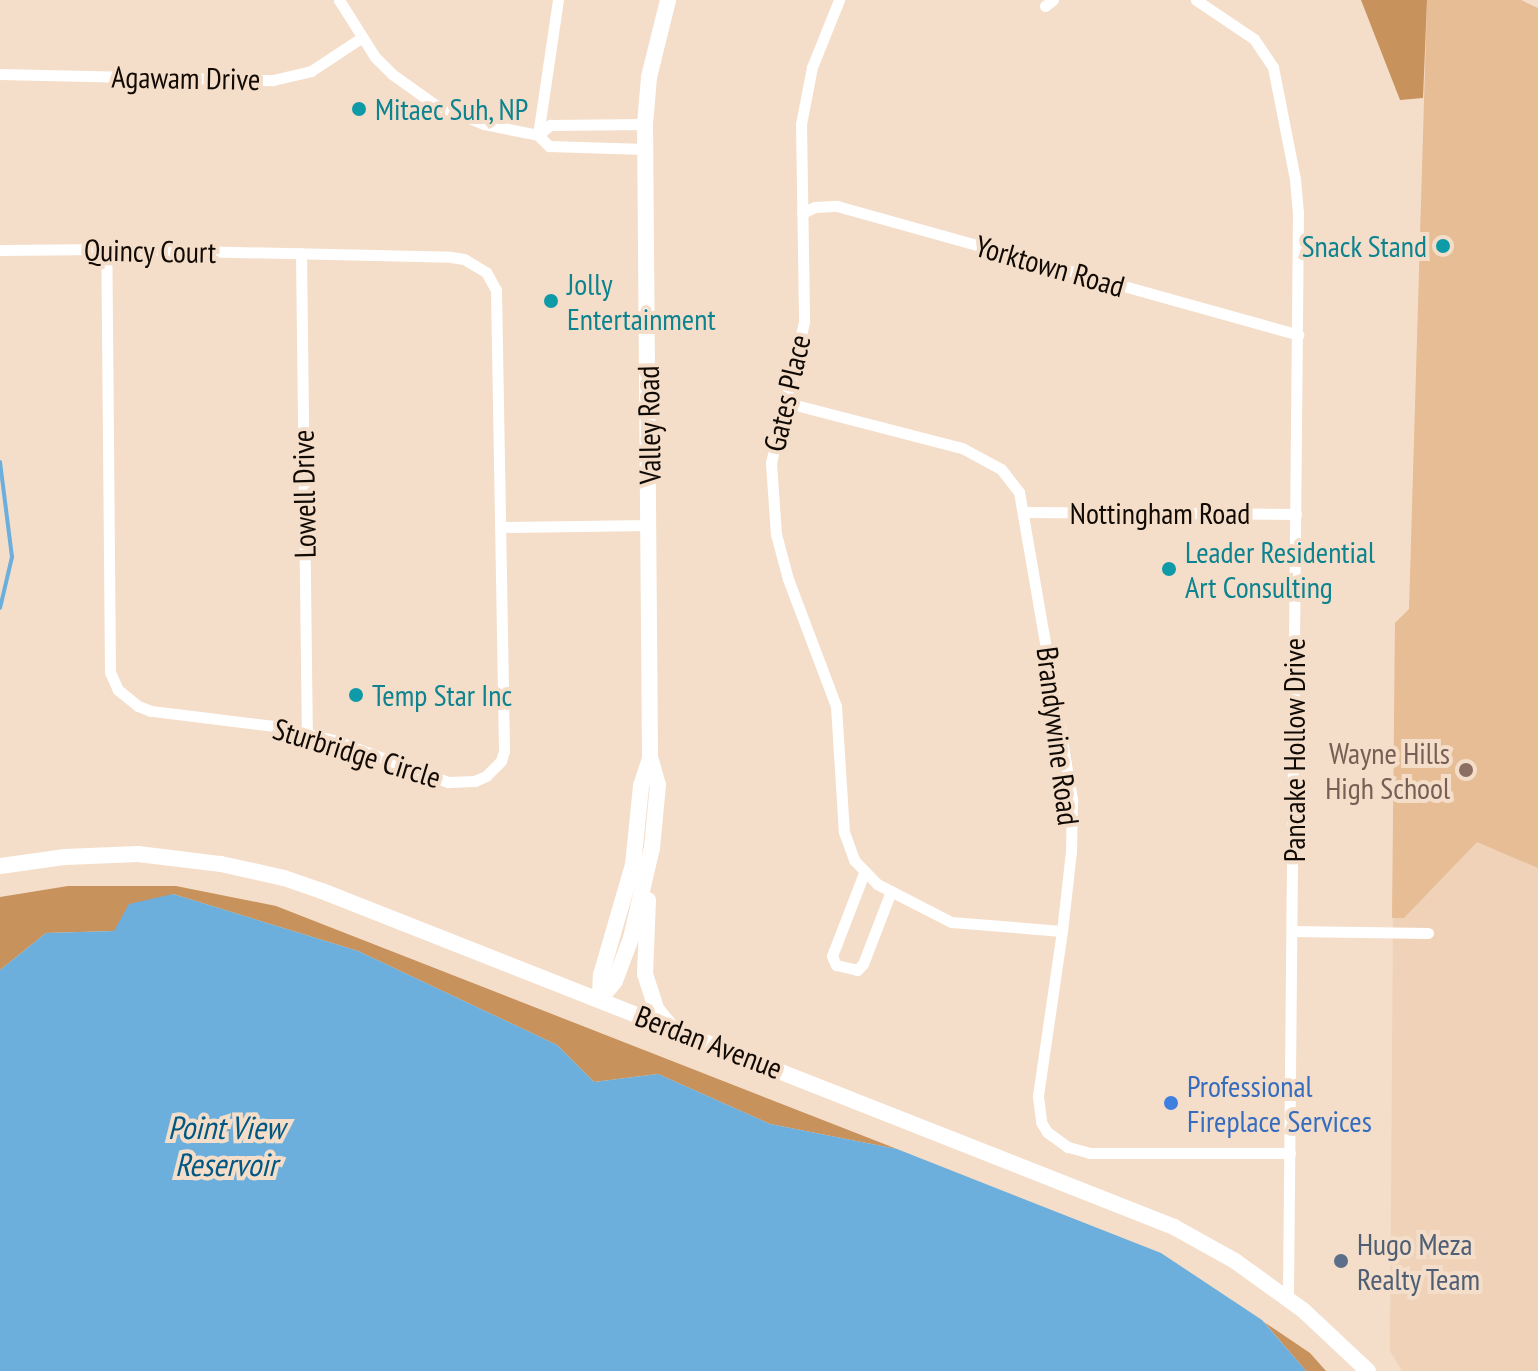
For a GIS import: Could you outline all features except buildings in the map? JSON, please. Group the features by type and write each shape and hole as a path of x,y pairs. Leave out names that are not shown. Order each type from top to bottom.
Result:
{"main road":[{"name":"Valley Road","path":"600,999 615,981 623,961 652,848 658,785 650,757 645,124 649,77 668,0"},
{"name":"Valley Road","path":"600,999 601,975 633,865 641,786 650,757"},
{"path":"652,848 645,974 657,1010 671,1027"},
{"name":"Berdan Avenue","path":"0,866 65,857 138,854 234,867 322,891 1149,1216 1235,1261 1329,1332 1368,1371"}],"street":[{"path":"339,0 361,38 392,74 412,90 458,115 496,127 538,135 549,146 645,149"},
{"path":"538,135 558,0"},
{"name":"Gates Place","path":"839,0 823,35 806,90 799,158 804,322 771,463 776,534 788,579 836,706 844,832 854,860 864,873 891,891 965,925 1062,931"},
{"name":"Pancake Hollow Drive","path":"1196,0 1254,39 1265,52 1276,77 1295,179 1298,335 1288,1299"},
{"name":"Agawam Drive","path":"0,74 273,80 319,68 361,38"},
{"path":"538,135 550,125 645,124"},
{"name":"Yorktown Road","path":"802,213 815,207 837,206 1298,335"},
{"name":"Sturbridge Circle","path":"106,249 112,679 127,699 151,711 222,717 307,734 448,782 475,781 495,770 504,751 496,290 493,280 476,264 451,257 301,253"},
{"name":"Quincy Court","path":"0,250 301,253"},
{"name":"Lowell Drive","path":"301,253 307,734"},
{"name":"Brandywine Road","path":"784,402 962,448 988,460 1011,479 1024,512 1072,800 1072,840 1062,931 1038,1096 1041,1122 1047,1132 1068,1147 1090,1153 1290,1153"},
{"name":"Nottingham Road","path":"1024,512 1296,514"},
{"path":"500,527 650,525"},
{"path":"864,873 832,956 836,965 857,970 863,964 891,891"},
{"path":"1293,931 1428,933"}],"shaded area":[{"path":"1361,0 1427,0 1423,98 1400,100"},
{"name":"Wayne Hills High School","path":"1427,0 1521,0 1538,8 1538,868 1477,842 1404,918 1392,918 1395,623 1409,609"},
{"name":"Wayne Hills High School","path":"1538,10 1538,1371 1402,1371 1390,1351 1395,623 1409,609"},
{"path":"68,886 176,886 276,906 897,1149 770,1124 658,1074 594,1082 557,1045 358,951 173,894 114,931 46,933 0,970 0,897"},
{"path":"1264,1322 1310,1353 1326,1371 1306,1371"}],"water":[{"name":"Point View Reservoir","path":"173,894 358,951 557,1045 594,1082 658,1074 770,1124 897,1149 1161,1253 1262,1320 1306,1371 0,1371 0,970 46,933 114,931 129,904"}],"waterway":[{"path":"0,462 12,557 0,608"}],"place":[{"name":"Mitaec Suh, NP","path":"359,109"},
{"name":"Snack Stand","path":"1443,246"},
{"name":"Jolly Entertainment","path":"551,301"},
{"name":"Leader Residential Art Consulting","path":"1169,569"},
{"name":"Temp Star Inc","path":"356,695"},
{"name":"Wayne Hills High School","path":"1466,770"},
{"name":"Professional Fireplace Services","path":"1171,1103"},
{"name":"Hugo Meza Realty Team","path":"1341,1261"}]}
